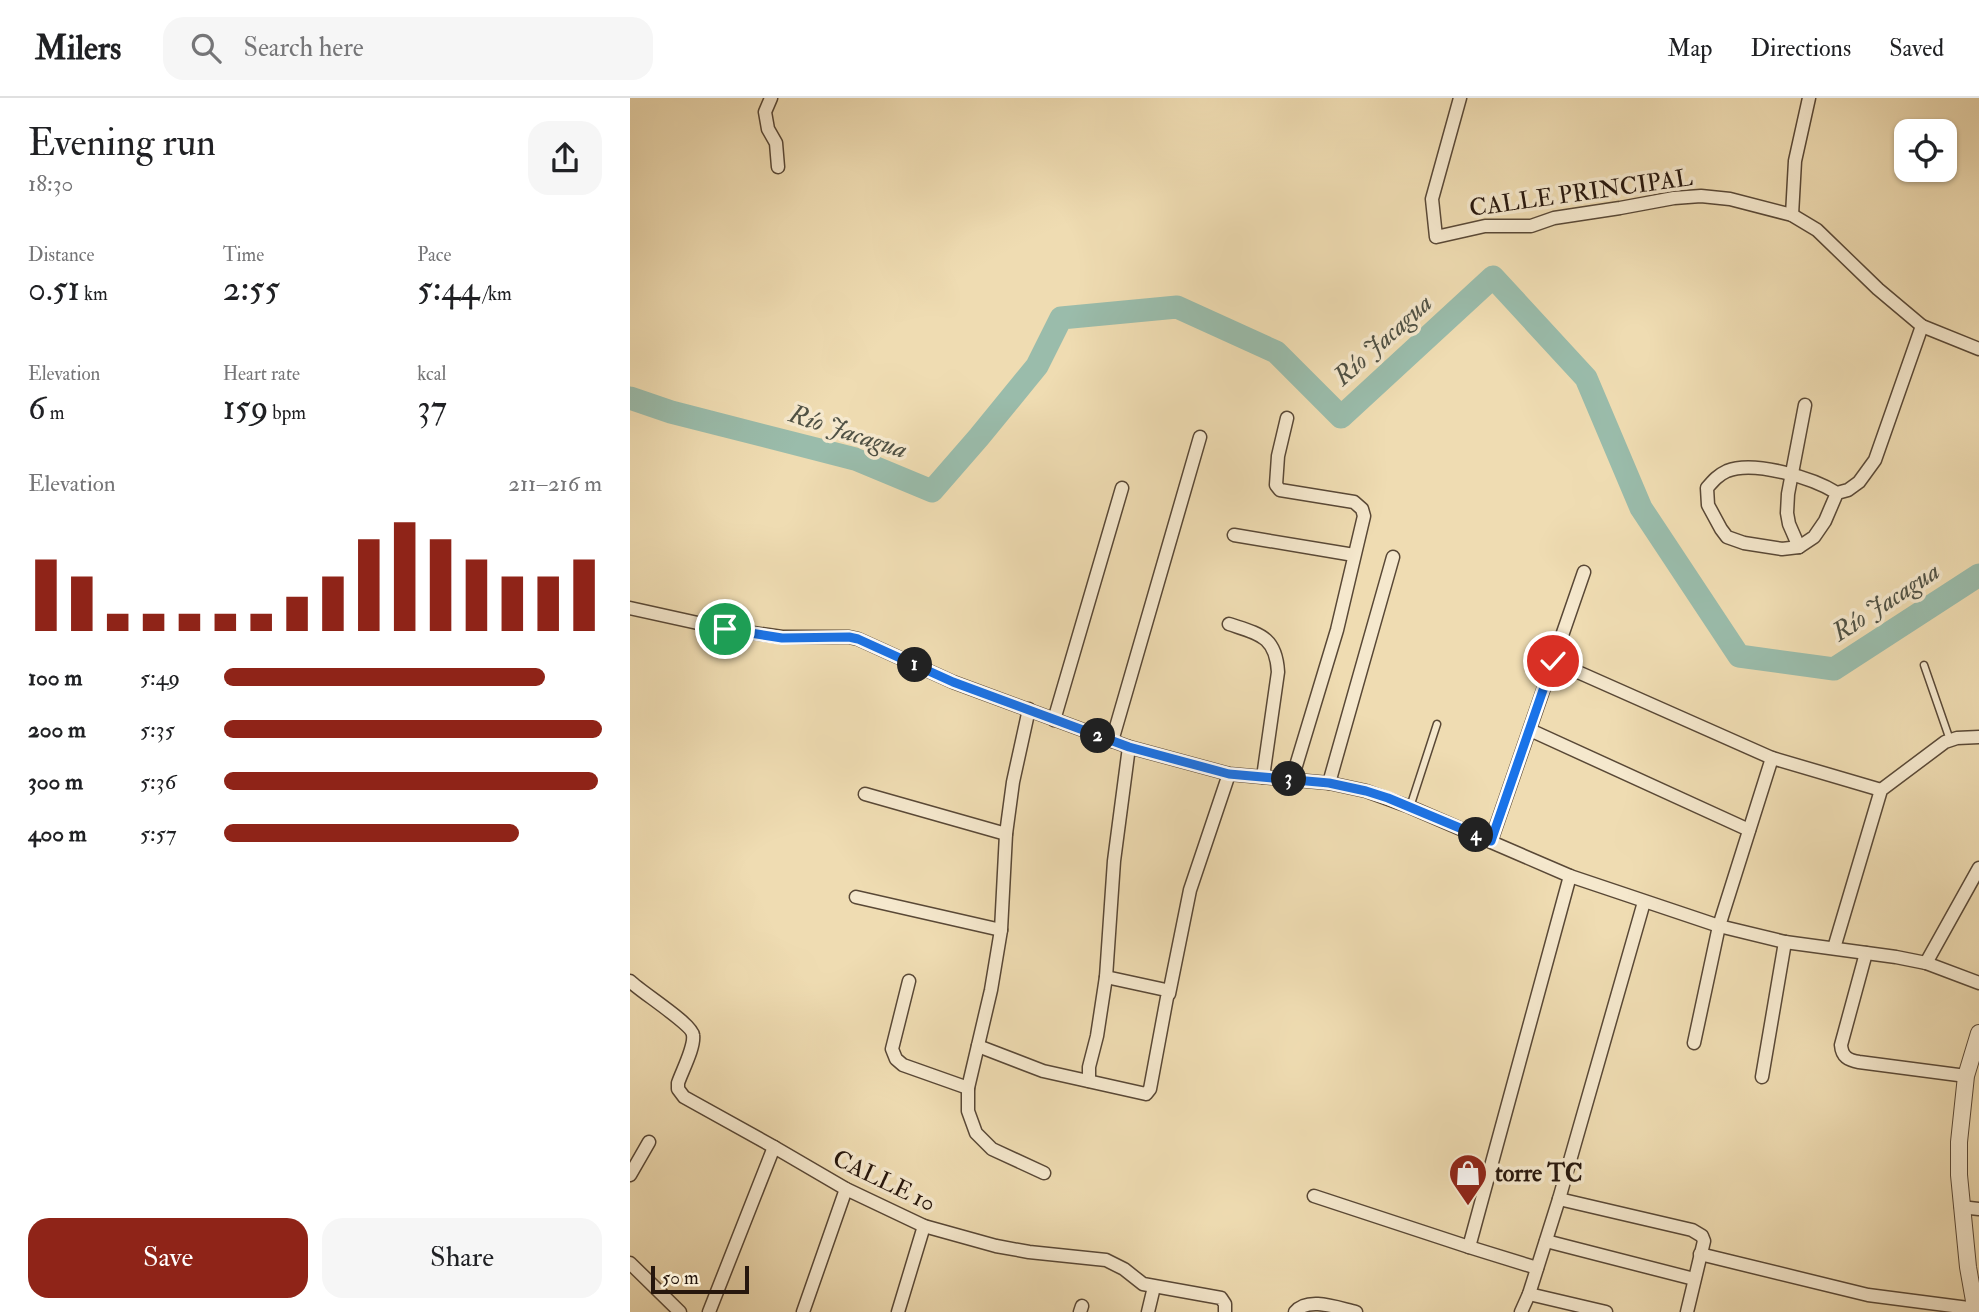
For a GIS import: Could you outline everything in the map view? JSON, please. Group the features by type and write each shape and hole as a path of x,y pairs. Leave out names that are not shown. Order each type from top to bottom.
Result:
{"street":[{"path":"771,98 765,112 768,129 776,143 778,167"},
{"name":"CALLE PRINCIPAL","path":"1460,98 1432,199 1436,237 1485,226 1531,226 1554,218 1674,198 1702,196 1730,200 1792,215 1817,230 1878,289 1922,326 1979,349"},
{"path":"1792,215 1796,160 1809,98"},
{"path":"1837,493 1825,521 1814,537 1799,547 1765,547 1727,537 1709,505 1707,488 1716,477 1741,467 1792,475 1822,484 1837,493 1849,490 1859,482 1875,460 1922,326"},
{"path":"1799,547 1787,513 1788,494 1805,405"},
{"path":"1287,418 1276,485 1280,490 1354,502 1362,509 1364,516 1337,630 1292,779"},
{"path":"1112,741 1199,437"},
{"path":"1054,720 1122,488"},
{"path":"1234,535 1354,555"},
{"path":"1329,783 1393,557"},
{"path":"1491,841 1584,572"},
{"path":"630,608 725,629 782,638 858,639 953,682 1129,747 1229,774 1329,783 1366,791 1410,807 1570,876 1719,926 1784,942 1926,963 1979,983"},
{"path":"1229,624 1259,634 1270,642 1277,656 1279,672 1263,777"},
{"path":"1553,661 1772,758 1881,790"},
{"path":"1029,709 1013,782 1006,834 1001,930 991,990 968,1088 968,1111 976,1133 992,1149 1044,1173"},
{"path":"1530,730 1749,830"},
{"path":"1834,948 1881,790 1940,745 1950,740 1979,737"},
{"path":"1089,1081 1089,1067 1097,1036 1106,977 1114,862 1129,747"},
{"path":"1694,1044 1719,926 1772,758"},
{"path":"978,1046 1030,1067 1143,1095 1148,1092 1191,890 1229,774"},
{"path":"865,794 1006,834"},
{"path":"1926,963 1979,868"},
{"path":"1469,1247 1570,876"},
{"path":"856,897 1001,930"},
{"path":"1521,1312 1559,1199 1644,902"},
{"path":"1762,1077 1784,942"},
{"path":"1866,953 1841,1045 1845,1058 1966,1076"},
{"path":"1106,977 1166,990 1169,994"},
{"name":"CALLE 10","path":"630,981 687,1024 692,1031 693,1040 678,1083 678,1089 684,1097 846,1189 924,1226 996,1246 1106,1260 1124,1269 1143,1284 1217,1297 1224,1306"},
{"path":"909,981 892,1049 896,1059 903,1065 968,1088"},
{"path":"1700,1254 1868,1295 1976,1311 1968,1267 1959,1175 1959,1142 1966,1076 1979,1033"},
{"path":"630,1175 649,1142"},
{"path":"709,1312 775,1147"},
{"path":"803,1312 846,1189"},
{"path":"1314,1195 1537,1268"},
{"path":"1559,1199 1696,1231 1702,1236 1704,1241 1687,1312"},
{"path":"1962,1207 1979,1209"},
{"path":"898,1312 924,1226"},
{"path":"1546,1241 1694,1279"},
{"path":"630,1263 680,1312"},
{"path":"1148,1312 1154,1287"},
{"path":"1529,1294 1606,1312"},
{"path":"1295,1312 1301,1306 1309,1304 1356,1312"}],"lane":[{"path":"1924,665 1950,740"},
{"path":"1410,807 1437,724"}],"waterway":[{"name":"Río Jacagua","path":"630,398 671,412 855,459 932,491 1037,366 1061,318 1177,307 1276,352 1341,417 1493,277 1586,378 1641,508 1739,656 1834,669 1979,575"}],"place":[{"name":"torre TC","path":"1468,1207"}],"route":[{"path":"725,629 782,638 858,639 953,682 1129,747 1229,774 1329,783 1366,791 1491,841 1553,661"}]}
